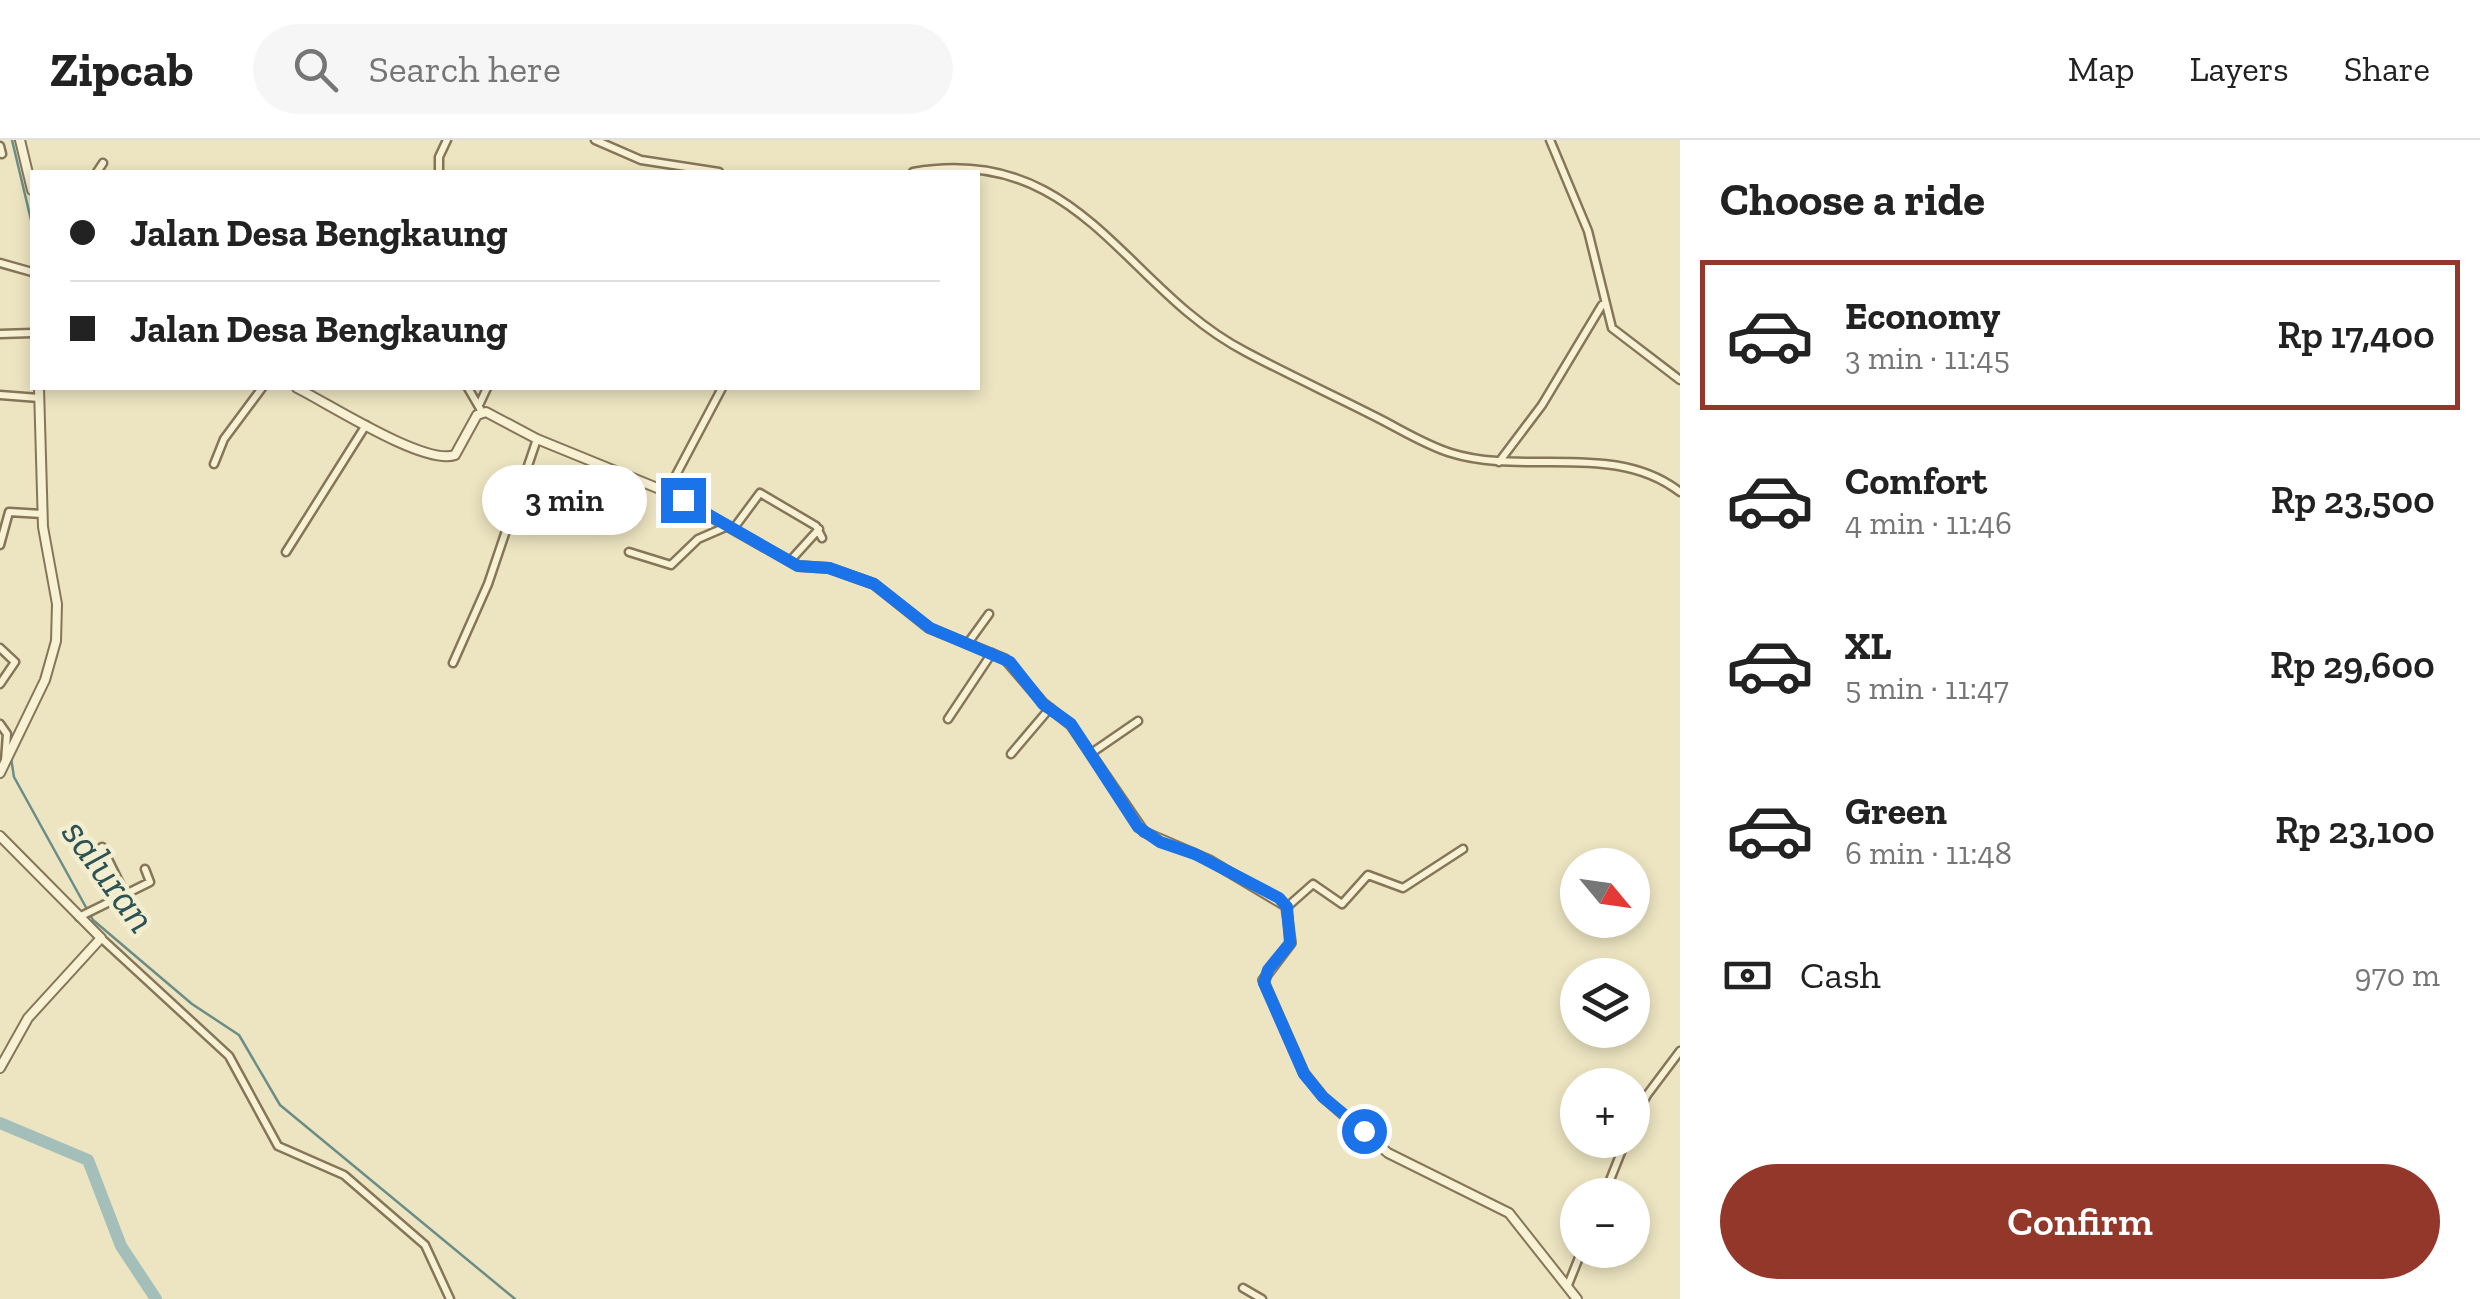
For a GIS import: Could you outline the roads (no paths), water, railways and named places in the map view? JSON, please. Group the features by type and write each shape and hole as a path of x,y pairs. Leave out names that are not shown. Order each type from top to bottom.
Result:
{"street":[{"path":"20,140 30,178"},
{"path":"438,170 447,140"},
{"path":"594,140 641,160 706,170"},
{"path":"1550,140 1588,232 1603,304 1618,336 1680,380"},
{"path":"98,170 103,163"},
{"path":"936,170 971,167 1017,179 1096,223 1226,342 1438,448 1499,463 1599,463 1660,480 1680,492"},
{"path":"0,263 30,271"},
{"path":"1499,463 1542,405 1603,304"},
{"path":"0,334 30,333"},
{"path":"2,770 45,680 56,641 57,604 39,514 38,390"},
{"path":"214,464 224,440 261,390"},
{"path":"308,390 421,453 450,457 481,407 486,390"},
{"path":"469,390 481,407 537,439 666,492 790,561 865,579 924,625 992,652 1014,666 1050,708 1071,724 1144,832 1209,860 1233,878 1274,896 1287,907 1290,943 1263,980 1304,1074 1323,1097 1388,1153 1509,1213 1577,1299"},
{"path":"666,492 721,390"},
{"path":"0,395 36,398"},
{"path":"286,552 366,425"},
{"path":"453,663 488,584 537,439"},
{"path":"629,552 671,566 698,539 732,526 760,493 819,528 822,538"},
{"path":"0,545 8,512 39,514"},
{"path":"790,561 819,528"},
{"path":"968,643 990,614"},
{"path":"0,648 15,662 0,684"},
{"path":"948,719 992,652"},
{"path":"1011,754 1050,708"},
{"path":"1089,754 1138,721"},
{"path":"0,724 7,732 2,770"},
{"path":"0,836 83,914 101,938 229,1056 246,1081 274,1142 292,1156 326,1165 353,1180 425,1245 450,1299"},
{"path":"102,847 125,894"},
{"path":"1287,907 1313,884 1342,904 1368,875 1403,888 1463,849"},
{"path":"83,914 150,882 145,869"},
{"path":"0,1068 28,1018 101,938"},
{"path":"1650,1091 1680,1050"},
{"path":"1568,1285 1575,1268"},
{"path":"1244,1288 1262,1299"}],"waterway":[{"path":"12,140 30,216"},
{"name":"saluran","path":"37,459 40,526"},
{"name":"saluran","path":"11,758 14,777 93,920 192,1004 239,1035 280,1105 515,1299"},
{"path":"0,1123 88,1160 121,1246 156,1299"}]}
